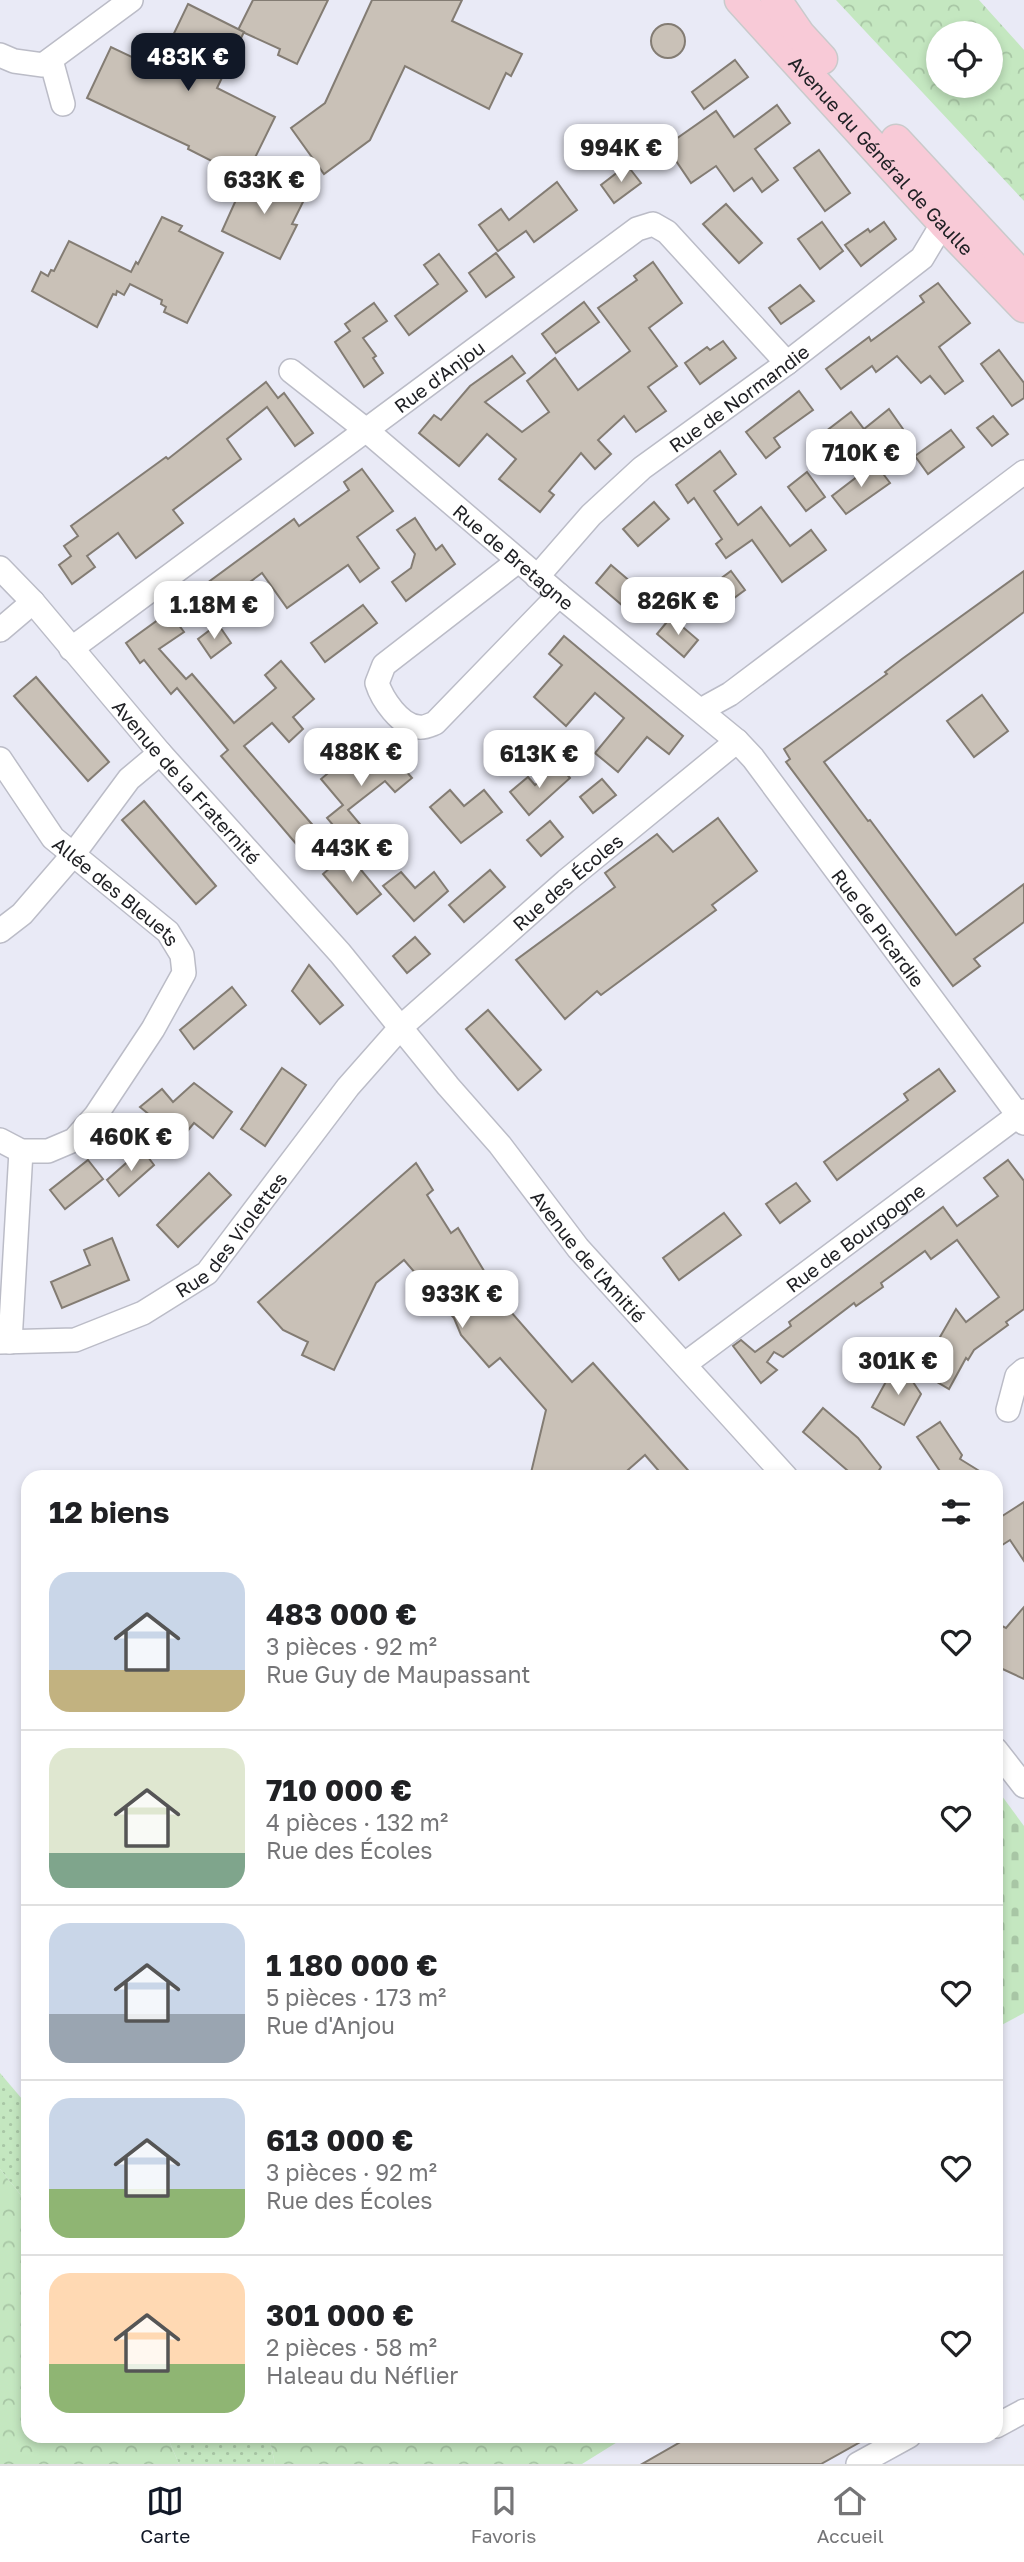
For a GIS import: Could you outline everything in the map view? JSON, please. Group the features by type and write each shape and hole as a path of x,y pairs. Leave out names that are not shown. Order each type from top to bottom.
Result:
{"main road":[{"name":"Avenue du Général de Gaulle","path":"740,0 943,223 1024,307"},
{"name":"Avenue du Général de Gaulle","path":"776,0 800,35 1024,278"}],"street":[{"path":"0,55 14,61 43,65 131,0"},
{"path":"51,60 63,104"},
{"name":"Rue de Normandie","path":"537,577 591,515 642,468 787,363 922,258 943,223"},
{"name":"Rue d'Anjou","path":"71,649 637,229 653,224 667,232 787,363"},
{"name":"Rue de Bretagne","path":"291,371 366,430 537,577 737,741"},
{"path":"701,709 730,694 1024,472"},
{"path":"518,561 384,665 377,683 382,698 409,726 422,728 435,723 559,595"},
{"name":"Avenue de la Fraternité","path":"0,568 33,602 160,753 340,953 401,1027"},
{"path":"0,630 33,602"},
{"name":"Rue des Écoles","path":"401,1027 566,881 737,741"},
{"name":"Rue de Picardie","path":"737,741 753,758 1022,1116"},
{"path":"0,931 22,914 72,856 129,779 160,753"},
{"name":"Allée des Bleuets","path":"0,759 53,838 168,932 182,955 184,973 153,1029 96,1115 74,1140 48,1150 21,1151"},
{"name":"Rue des Violettes","path":"5,1342 75,1340 142,1313 207,1273 343,1094 401,1027"},
{"name":"Avenue de l'Amitié","path":"401,1027 500,1145 578,1248 780,1470"},
{"name":"Rue de Bourgogne","path":"685,1364 1022,1116"},
{"path":"0,1140 21,1151 5,1342"},
{"path":"1008,1410 1017,1376 1024,1370"},
{"path":"1003,1759 1024,1786"},
{"path":"1003,2422 1024,2412"},
{"path":"858,2464 896,2443"}],"green space":[{"path":"836,0 979,0 998,21 926,21 926,96"},
{"path":"1003,27 1024,50 1024,201 928,98 1003,98"},
{"path":"1003,1798 1024,1826 1024,2013 1003,2024"},
{"path":"0,2073 21,2098 21,2195 0,2169"},
{"path":"0,2169 21,2195 21,2443 170,2443 179,2464 0,2464"},
{"path":"170,2443 270,2443 275,2464 179,2464"},
{"path":"270,2443 616,2443 582,2464 275,2464"}],"building":[{"path":"253,0 328,0 297,64 278,55 280,49 238,30"},
{"path":"372,0 462,0 452,21 522,54 511,76 506,73 489,109 405,66 370,140 324,174 291,128 325,103"},
{"path":"188,4 244,32 217,88 275,117 245,178 188,149 189,146 87,98 111,47 157,69"},
{"path":"668,24 680,29 685,41 680,53 668,58 656,53 651,41 656,29"},
{"path":"735,60 748,77 704,109 692,92"},
{"path":"777,105 790,123 755,149 778,180 762,192 752,178 734,191 716,166 691,183 666,146 716,111 734,137"},
{"path":"819,150 850,193 825,211 794,168"},
{"path":"627,165 641,183 614,203 601,185"},
{"path":"249,171 304,200 292,224 297,225 280,259 222,231"},
{"path":"557,182 577,210 534,242 526,231 498,251 479,225 501,209 509,220"},
{"path":"726,204 762,243 739,263 703,224"},
{"path":"162,217 182,226 179,231 223,253 187,323 164,312 166,307 161,304 162,300 130,284 124,295 117,291 116,295 113,294 97,327 32,291 41,272 48,276 51,270 54,271 69,241 131,272 136,262 138,264"},
{"path":"822,222 843,251 820,269 798,239"},
{"path":"884,222 896,239 861,266 845,245"},
{"path":"496,253 514,277 486,297 469,273"},
{"path":"439,254 467,291 409,335 395,316 438,284 424,265"},
{"path":"653,262 682,303 649,328 677,366 648,387 666,411 636,432 624,416 598,440 611,454 595,469 581,453 549,491 554,495 540,512 499,479 516,459 487,434 459,466 419,433 434,415 441,420 470,386 512,356 525,373 485,402 522,432 549,412 527,381 555,358 578,390 630,351 598,308 637,280 634,276"},
{"path":"938,283 970,323 939,347 963,381 945,394 930,376 921,383 897,356 876,372 872,366 841,389 826,369 869,337 871,341 924,302 920,296"},
{"path":"800,285 814,301 781,324 769,308"},
{"path":"584,302 599,322 556,353 542,334"},
{"path":"374,303 387,321 363,338 376,356 373,358 383,373 364,387 335,342 350,331 345,324"},
{"path":"723,341 736,358 700,384 685,363 707,347 710,350"},
{"path":"999,350 1024,383 1024,398 1012,406 981,364"},
{"path":"266,382 278,398 284,393 313,433 295,446 267,407 227,439 241,459 173,510 183,523 136,558 118,533 87,556 95,567 72,584 59,565 71,556 64,546 78,536 71,526 166,457 168,459"},
{"path":"799,391 813,410 774,438 780,447 766,458 746,432"},
{"path":"889,409 903,429 866,456 852,438 857,434 833,452 821,435 851,412 864,429"},
{"path":"993,416 1008,434 992,446 977,428"},
{"path":"951,430 964,447 928,474 915,456"},
{"path":"720,451 736,474 714,491 738,525 761,507 790,546 811,530 826,550 782,582 752,540 726,558 716,544 722,539 694,498 688,503 676,485"},
{"path":"875,463 890,483 846,514 832,496"},
{"path":"362,469 393,511 357,537 379,568 360,582 348,565 287,608 262,573 213,609 199,589 294,519 299,526 349,490 344,482"},
{"path":"807,472 825,497 806,511 788,487"},
{"path":"654,502 669,519 638,546 623,529"},
{"path":"415,518 436,550 442,545 455,564 406,601 392,582 411,568 415,554 397,530"},
{"path":"611,565 638,588 623,606 596,583"},
{"path":"731,571 745,590 703,621 688,603"},
{"path":"1024,571 1024,612 824,762 956,935 1024,884 1024,922 974,959 980,966 953,986 786,762 790,759 784,749"},
{"path":"363,605 377,623 325,662 311,643"},
{"path":"169,612 184,632 159,649 186,679 192,674 234,723 276,688 265,675 281,661 314,699 293,717 303,729 289,742 272,723 244,746 317,830 298,846 221,756 228,750 177,688 171,694 144,660 140,663 126,643"},
{"path":"671,617 698,640 684,657 657,634"},
{"path":"218,624 231,643 211,658 198,639"},
{"path":"564,636 683,736 669,754 647,737 618,772 595,753 624,718 595,693 566,726 534,697 562,665 549,654"},
{"path":"36,677 109,762 88,781 14,696"},
{"path":"982,695 1008,731 974,757 947,721"},
{"path":"384,746 412,778 395,792 385,781 348,810 369,835 353,849 327,818 343,805 321,779 357,749 366,760"},
{"path":"559,765 570,778 529,815 510,792 528,777 535,785"},
{"path":"602,779 616,795 593,813 580,797"},
{"path":"450,790 464,806 484,790 502,812 461,843 430,807"},
{"path":"144,801 216,886 196,904 122,820"},
{"path":"718,818 757,871 712,905 716,910 601,995 597,991 565,1019 516,960 615,887 605,873 657,834 673,852"},
{"path":"550,821 563,837 541,856 527,840"},
{"path":"347,853 381,894 357,914 323,874"},
{"path":"490,870 505,887 464,922 449,905"},
{"path":"401,872 415,888 434,872 448,891 414,921 383,886"},
{"path":"415,937 430,954 407,973 393,956"},
{"path":"309,965 343,1005 320,1024 292,991"},
{"path":"232,987 246,1005 194,1049 180,1030"},
{"path":"488,1010 541,1070 518,1090 466,1029"},
{"path":"282,1068 306,1085 265,1146 241,1129"},
{"path":"939,1069 955,1091 837,1180 824,1162 908,1100 904,1094"},
{"path":"194,1083 232,1112 213,1138 194,1123 180,1140 140,1107 162,1089 173,1102"},
{"path":"142,1149 154,1165 119,1196 107,1180"},
{"path":"88,1160 103,1179 65,1209 50,1190"},
{"path":"1008,1160 1024,1181 1024,1309 1006,1322 1008,1325 974,1350 968,1360 966,1358 949,1389 920,1372 956,1309 966,1322 999,1297 957,1240 931,1259 925,1251 881,1283 883,1287 856,1306 854,1303 783,1357 774,1352 767,1362 777,1370 761,1383 733,1346 741,1340 755,1352 791,1326 789,1322 943,1207 957,1226 998,1196 984,1178"},
{"path":"416,1163 433,1190 427,1195 451,1233 458,1228 489,1279 485,1282 572,1382 593,1363 688,1470 658,1470 645,1455 628,1470 532,1470 546,1410 500,1358 489,1367 461,1335 454,1318 404,1260 376,1283 334,1370 302,1355 308,1342 283,1330 258,1302"},
{"path":"209,1173 231,1195 178,1247 157,1225"},
{"path":"796,1183 810,1201 780,1223 766,1204"},
{"path":"724,1213 741,1235 679,1280 663,1258"},
{"path":"112,1238 129,1280 62,1308 51,1282 90,1265 84,1250"},
{"path":"894,1367 907,1373 921,1394 904,1425 872,1407"},
{"path":"823,1408 858,1438 881,1467 879,1470 847,1470 803,1432"},
{"path":"940,1422 962,1455 960,1459 978,1470 939,1470 917,1437"},
{"path":"1024,1502 1024,1561 1010,1540 1003,1544 1003,1516"},
{"path":"1024,1607 1024,1679 1003,1669 1003,1626 1006,1628"},
{"path":"679,2443 858,2443 821,2464 642,2464"}]}
